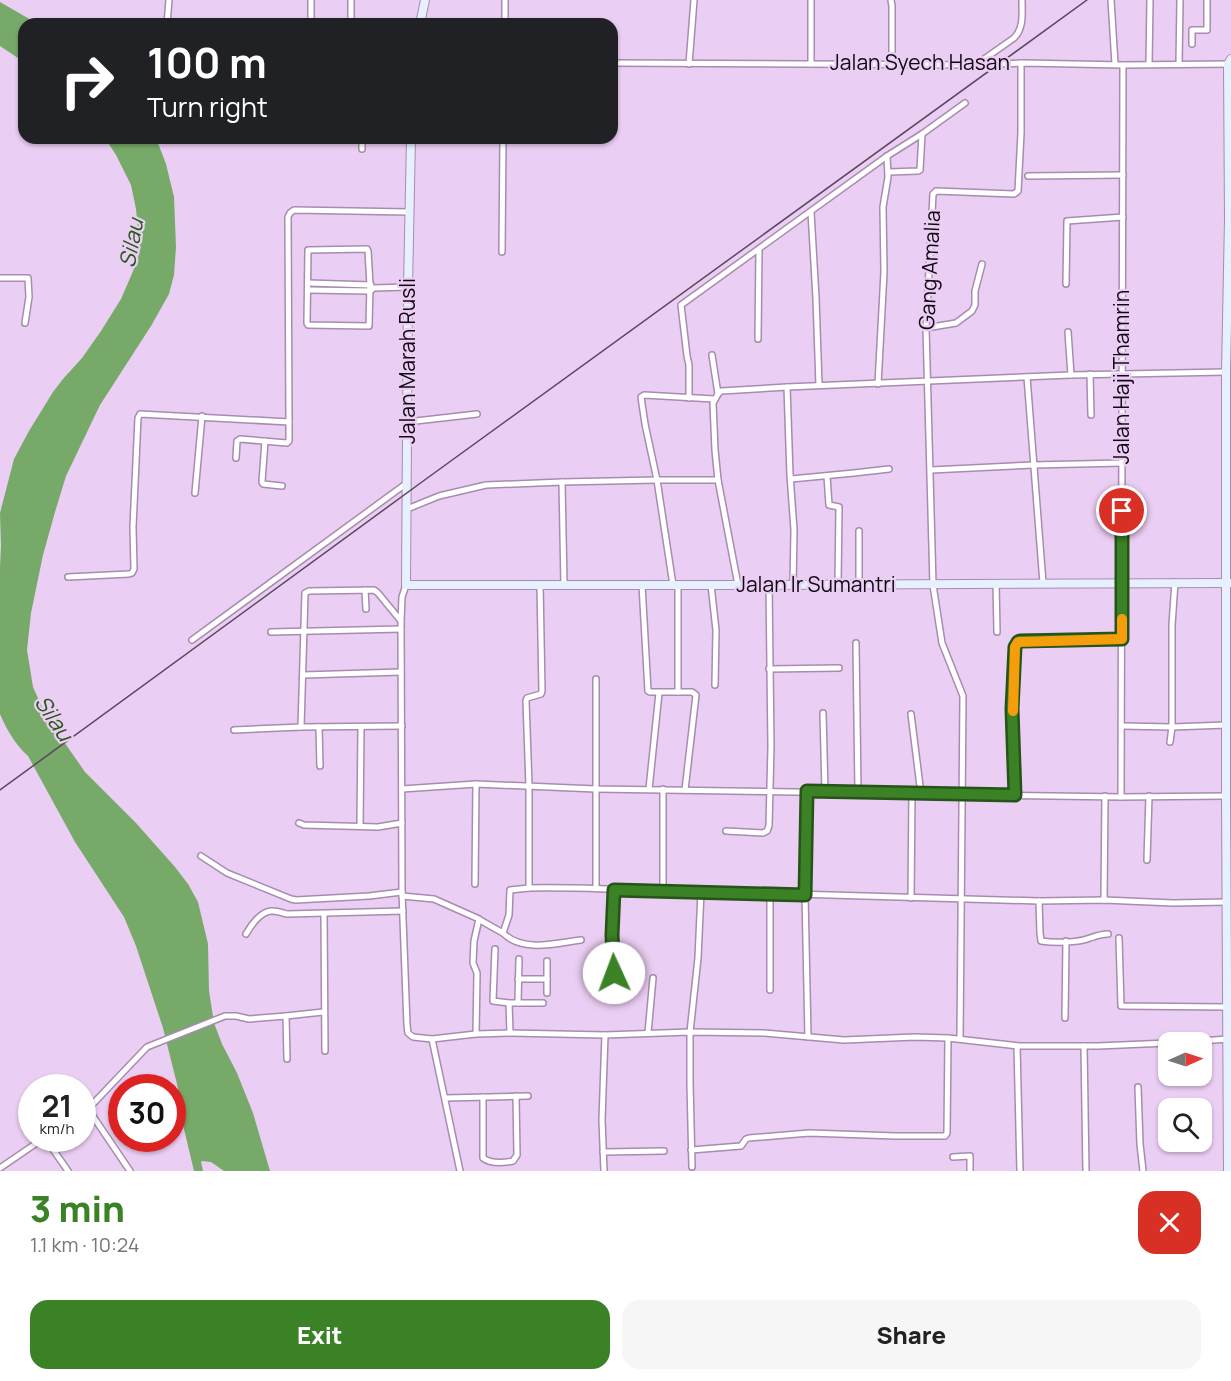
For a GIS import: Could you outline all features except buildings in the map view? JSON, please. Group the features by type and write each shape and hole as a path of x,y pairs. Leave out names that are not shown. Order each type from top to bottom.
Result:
{"main road":[{"path":"421,18 424,0"},
{"path":"1228,1171 1226,725 1229,583 1226,372 1230,63"},
{"name":"Jalan Marah Rusli","path":"406,585 411,144"},
{"name":"Jalan Ir Sumantri","path":"406,585 1229,583"}],"street":[{"path":"168,18 169,0"},
{"path":"310,0 311,18"},
{"path":"351,0 351,18"},
{"path":"505,0 505,18"},
{"path":"689,64 694,0"},
{"path":"811,0 811,64"},
{"path":"891,0 892,64"},
{"path":"975,65 1018,33 1022,21 1022,0"},
{"path":"1111,0 1115,64"},
{"path":"1149,64 1150,0"},
{"path":"1179,64 1180,0"},
{"path":"1192,44 1192,30 1207,30 1207,0"},
{"name":"Jalan Syech Hasan","path":"618,63 1124,65 1230,63"},
{"name":"Gang Amalia","path":"960,1038 963,696 942,642 933,585 926,328 934,193 936,191 1014,194 1019,188 1021,63"},
{"name":"Jalan Haji Thamrin","path":"1121,796 1124,65"},
{"path":"689,398 689,365 681,305 886,156 965,103"},
{"path":"888,172 920,170 922,134"},
{"path":"362,144 362,149"},
{"path":"502,252 503,144"},
{"path":"878,384 884,282 883,210 888,172 886,156"},
{"path":"1028,176 1123,175"},
{"path":"236,458 237,441 240,438 285,443 288,441 288,215 294,210 409,212"},
{"path":"811,212 819,386"},
{"path":"1066,284 1067,221 1123,217"},
{"path":"367,249 371,288 369,326 310,326 307,323 308,250 367,249"},
{"path":"758,339 759,250"},
{"path":"926,328 956,323 972,311 982,264"},
{"path":"0,278 28,278 29,297 25,323"},
{"path":"308,283 371,288"},
{"path":"308,290 408,287"},
{"path":"1068,332 1071,375"},
{"path":"712,355 716,396 713,409 718,480 738,585"},
{"path":"678,692 676,585 645,424 641,397 644,395 689,398 716,396 725,390 1090,374 1226,372"},
{"path":"1090,374 1091,415"},
{"path":"1027,377 1043,583"},
{"path":"787,387 794,530 793,585"},
{"path":"68,577 129,574 134,569 133,527 140,414 289,422"},
{"path":"407,422 477,414"},
{"path":"195,493 202,416"},
{"path":"265,441 262,482 282,486"},
{"path":"931,470 1122,464"},
{"path":"791,479 889,469"},
{"path":"827,476 829,505 839,507 838,585"},
{"path":"407,509 439,496 486,485 718,480"},
{"path":"562,482 564,585"},
{"path":"192,640 407,483"},
{"path":"859,531 859,585"},
{"path":"1170,742 1175,582"},
{"path":"996,583 997,632"},
{"path":"406,585 402,597 401,672 402,894 408,1033 432,1039 510,1033 605,1035 690,1032 764,1033 844,1040 960,1038 1017,1046 1158,1043"},
{"path":"529,888 526,699 542,692 540,585"},
{"path":"642,585 648,690 659,693 692,692 696,695 685,790"},
{"path":"711,585 716,630 715,685"},
{"path":"726,831 763,833 769,826 769,585"},
{"path":"365,590 366,609"},
{"path":"301,727 304,595 307,591 376,591 401,621"},
{"path":"271,632 401,629"},
{"path":"1015,795 1012,709 1016,644 1020,641 1122,639"},
{"path":"856,643 858,792"},
{"path":"769,669 839,668"},
{"path":"303,675 401,672"},
{"path":"596,679 596,888"},
{"path":"649,789 659,693"},
{"path":"824,713 825,792"},
{"path":"911,714 921,794"},
{"path":"1122,726 1226,725"},
{"path":"234,730 402,726"},
{"path":"319,727 320,766"},
{"path":"360,826 362,727"},
{"path":"475,884 476,784"},
{"path":"402,789 476,784 596,789 962,795 1226,796"},
{"path":"663,789 663,890"},
{"path":"807,791 805,895 808,1037"},
{"path":"911,898 912,793"},
{"path":"1104,900 1105,796"},
{"path":"1147,860 1149,796"},
{"path":"299,823 360,826 402,824"},
{"path":"201,856 227,873 291,899 402,894 434,899 478,918 512,940 526,945 581,940"},
{"path":"503,933 508,915 510,890 529,888 1040,901 1227,902"},
{"path":"614,890 612,935 614,973"},
{"path":"692,1167 690,1032 698,958 701,892"},
{"path":"770,894 770,990"},
{"path":"1040,901 1041,940 1043,942 1066,941 1108,934"},
{"path":"246,934 251,925 267,912 272,911 287,914 324,914 403,911"},
{"path":"324,914 325,1051"},
{"path":"476,1034 477,973 473,963 474,941 480,920"},
{"path":"1119,938 1121,1006 1227,1007"},
{"path":"1065,1018 1066,941"},
{"path":"495,949 494,1001 543,1003"},
{"path":"518,1003 519,959"},
{"path":"547,961 547,993"},
{"path":"648,1033 653,978"},
{"path":"518,979 547,979"},
{"path":"509,1002 510,1033"},
{"path":"96,1099 147,1047 225,1016 249,1019 323,1012"},
{"path":"286,1016 287,1059"},
{"path":"604,1171 602,1120 605,1035"},
{"path":"691,1150 740,1147 749,1138 809,1133 945,1136 948,1038"},
{"path":"432,1039 460,1171"},
{"path":"1212,1040 1228,1039"},
{"path":"1017,1046 1020,1171"},
{"path":"1084,1046 1086,1171"},
{"path":"1138,1087 1143,1171"},
{"path":"483,1097 483,1158 490,1162 503,1162 513,1161 517,1155 516,1096"},
{"path":"445,1098 528,1096"},
{"path":"96,1126 130,1171"},
{"path":"603,1152 664,1151"},
{"path":"0,1168 23,1152"},
{"path":"54,1152 68,1171"},
{"path":"953,1157 970,1156 970,1171"}],"shaded area":[{"path":"0,2 28,18 18,18 18,58 0,46"},
{"path":"109,144 158,144 174,197 176,247 174,275 169,294 100,405 66,476 43,555 31,613 27,650 33,687 46,716 85,772 136,823 175,867 198,902 208,944 209,991 214,1023 253,1113 270,1171 224,1171 211,1162 202,1161 203,1171 194,1171 186,1137 186,1074 174,1074 163,1028 124,917 75,842 28,756 19,747 0,714 0,513 14,459 29,431 53,392 101,331 121,299 137,262 140,249 131,185"}],"railway":[{"path":"0,790 1087,0"}],"slow traffic":[{"path":"1013,711 1015,647 1018,642 1122,639 1122,619"}],"route":[{"path":"614,973 612,935 614,890 805,895 807,791 1015,795 1012,709 1015,647 1020,641 1122,639 1122,511"}],"water label":[{"name":"Silau","path":"131,243"},
{"name":"Silau","path":"54,718"}]}
